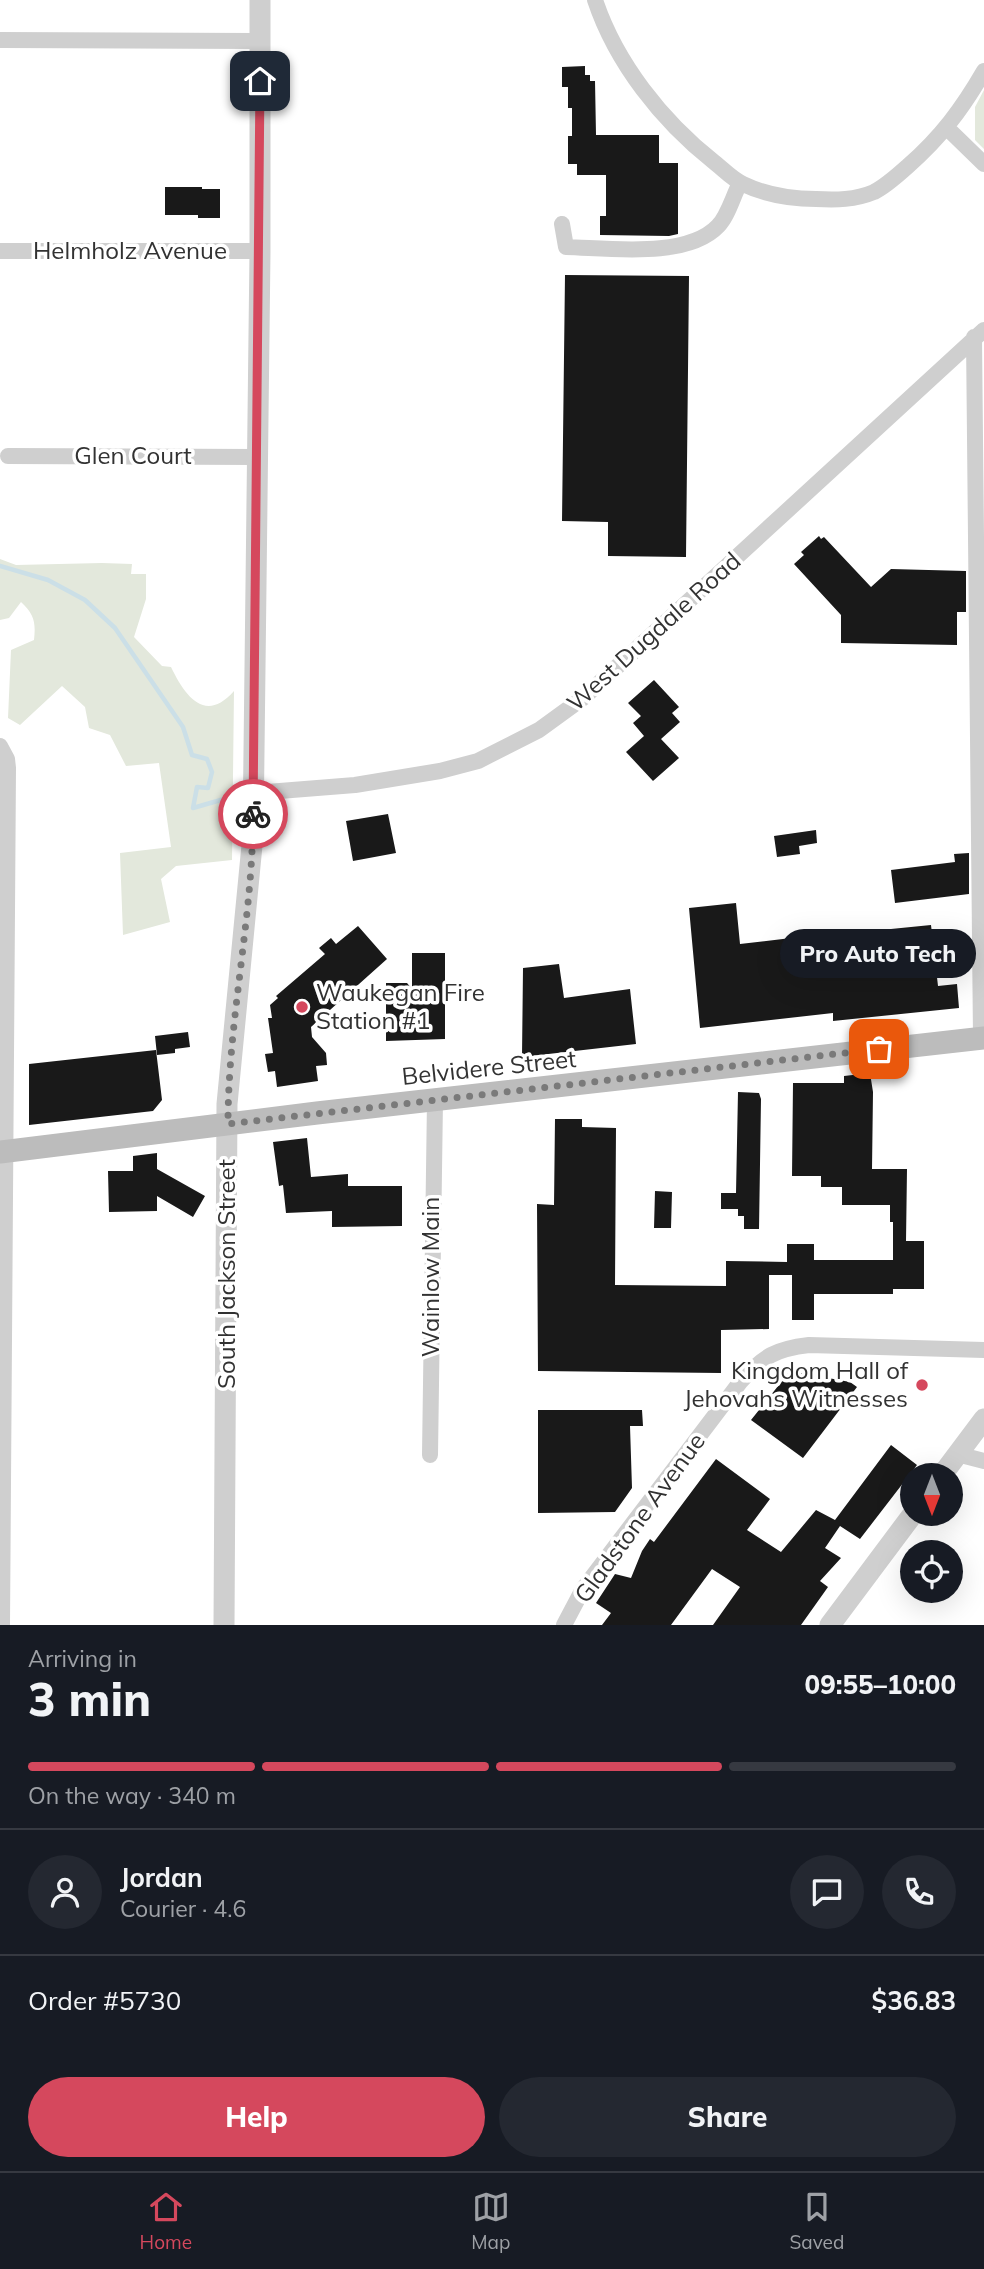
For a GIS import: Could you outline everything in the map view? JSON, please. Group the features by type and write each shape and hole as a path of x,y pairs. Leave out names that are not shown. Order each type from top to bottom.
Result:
{"main road":[{"name":"Belvidere Street","path":"3,1152 982,1038"}],"street":[{"name":"South Jackson Street","path":"225,1625 228,1124 235,1013 251,862 254,793 260,0"},
{"path":"595,0 621,58 654,103 693,145 740,183 765,193 803,199 846,200 875,191 899,175 936,141 968,99 984,71"},
{"path":"0,40 261,41"},
{"path":"946,127 984,164"},
{"path":"562,224 566,247 673,248 697,242 719,225 740,183"},
{"name":"Helmholz Avenue","path":"0,251 260,251"},
{"path":"979,334 982,1038"},
{"name":"West Dugdale Road","path":"254,793 355,785 440,771 478,761 539,730 583,698 705,589 979,334"},
{"name":"Glen Court","path":"8,456 258,457"},
{"path":"0,746 7,759 8,768 3,1152 2,1625"},
{"name":"Wainlow Main","path":"430,1455 435,1100"},
{"name":"Gladstone Avenue","path":"564,1625 583,1589 741,1381 763,1358 784,1348 809,1345 984,1350"},
{"path":"951,1463 984,1419"},
{"path":"957,1454 984,1461"},
{"path":"835,1623 904,1526"}],"shaded area":[{"path":"984,90 984,149 975,140 975,107"},
{"path":"0,559 16,565 132,564 131,574 146,574 146,599 134,637 162,666 171,667 183,688 197,702 205,706 214,705 224,701 234,691 232,860 176,866 161,879 170,922 123,935 120,853 171,847 159,763 126,766 110,735 89,728 85,707 62,686 20,725 8,718 11,650 34,640 35,628 29,610 21,602 9,618 0,620"}],"building":[{"path":"585,66 585,75 590,75 590,81 595,81 596,135 659,135 659,163 678,163 678,234 600,235 600,216 606,216 606,175 577,175 577,164 568,164 572,108 568,108 568,87 562,87 562,67"},
{"path":"165,187 220,189 220,218 165,215"},
{"path":"565,275 689,276 686,557 608,556 608,522 562,521"},
{"path":"819,536 821,539 824,537 871,587 891,569 966,571 966,612 957,612 957,645 841,643 841,615 794,564 804,555 801,552"},
{"path":"654,680 679,707 672,713 680,722 661,739 679,758 653,781 626,752 644,736 633,723 641,716 628,703"},
{"path":"388,814 396,853 353,861 346,821"},
{"path":"816,830 817,843 799,846 800,854 777,857 774,836"},
{"path":"969,853 969,894 895,903 891,870 955,862 954,854"},
{"path":"736,903 740,944 858,930 860,950 893,946 891,929 931,925 938,986 957,984 959,1008 833,1021 833,1013 700,1028 689,908"},
{"name":"Waukegan Fire Station #1","path":"358,926 387,959 311,1027 312,1037 326,1053 327,1065 316,1066 318,1081 277,1087 275,1071 268,1072 265,1054 273,1053 268,1018 272,1018 270,1005 278,998 276,996 325,954 319,948 331,938 336,944"},
{"path":"412,953 445,953 445,1039 386,1041 386,983 407,983 412,989"},
{"path":"559,964 564,998 630,989 636,1044 522,1057 523,968"},
{"path":"188,1032 190,1047 175,1049 175,1053 157,1055 155,1036"},
{"path":"156,1050 162,1100 153,1111 29,1125 29,1064"},
{"path":"870,1073 873,1092 872,1169 907,1169 906,1241 924,1241 924,1289 893,1289 893,1294 814,1294 814,1320 792,1320 792,1275 769,1275 769,1329 721,1330 721,1373 538,1371 537,1204 554,1205 555,1119 582,1119 582,1127 616,1128 615,1285 726,1286 726,1261 787,1262 787,1244 814,1244 814,1260 893,1260 890,1205 842,1205 842,1187 821,1187 821,1176 792,1176 793,1083 844,1083 844,1076"},
{"path":"738,1092 759,1093 761,1099 759,1229 744,1229 744,1216 738,1216 738,1209 721,1209 721,1193 736,1193"},
{"path":"307,1138 311,1177 348,1174 348,1186 402,1186 402,1226 332,1227 332,1211 286,1213 273,1142"},
{"path":"157,1153 157,1169 205,1196 193,1217 157,1196 157,1211 109,1212 108,1171 133,1171 133,1156"},
{"path":"655,1191 672,1192 671,1228 654,1228"},
{"path":"790,1371 850,1382 857,1387 803,1458 751,1420"},
{"path":"538,1410 642,1410 643,1426 630,1426 632,1488 615,1512 538,1513"},
{"path":"891,1445 914,1463 900,1463 900,1487 860,1539 840,1526 825,1548 841,1558 820,1581 828,1587 801,1625 713,1625 740,1587 712,1569 671,1625 602,1625 611,1613 596,1603 615,1574 631,1578 650,1539 654,1542 716,1459 770,1499 747,1530 781,1552 816,1510 835,1520"}],"waterway":[{"path":"0,566 48,580 85,600 115,628 183,727 192,755 207,759 212,772 208,788 197,787 193,808 231,797"}],"way so far":[{"path":"253,814 228,1124 879,1049"}],"place":[{"name":"Waukegan Fire Station #1","path":"302,1007"},
{"name":"Pro Auto Tech","path":"879,1049"},
{"name":"Kingdom Hall of Jehovahs Witnesses","path":"922,1385"}],"route":[{"path":"253,814 260,81"}]}
